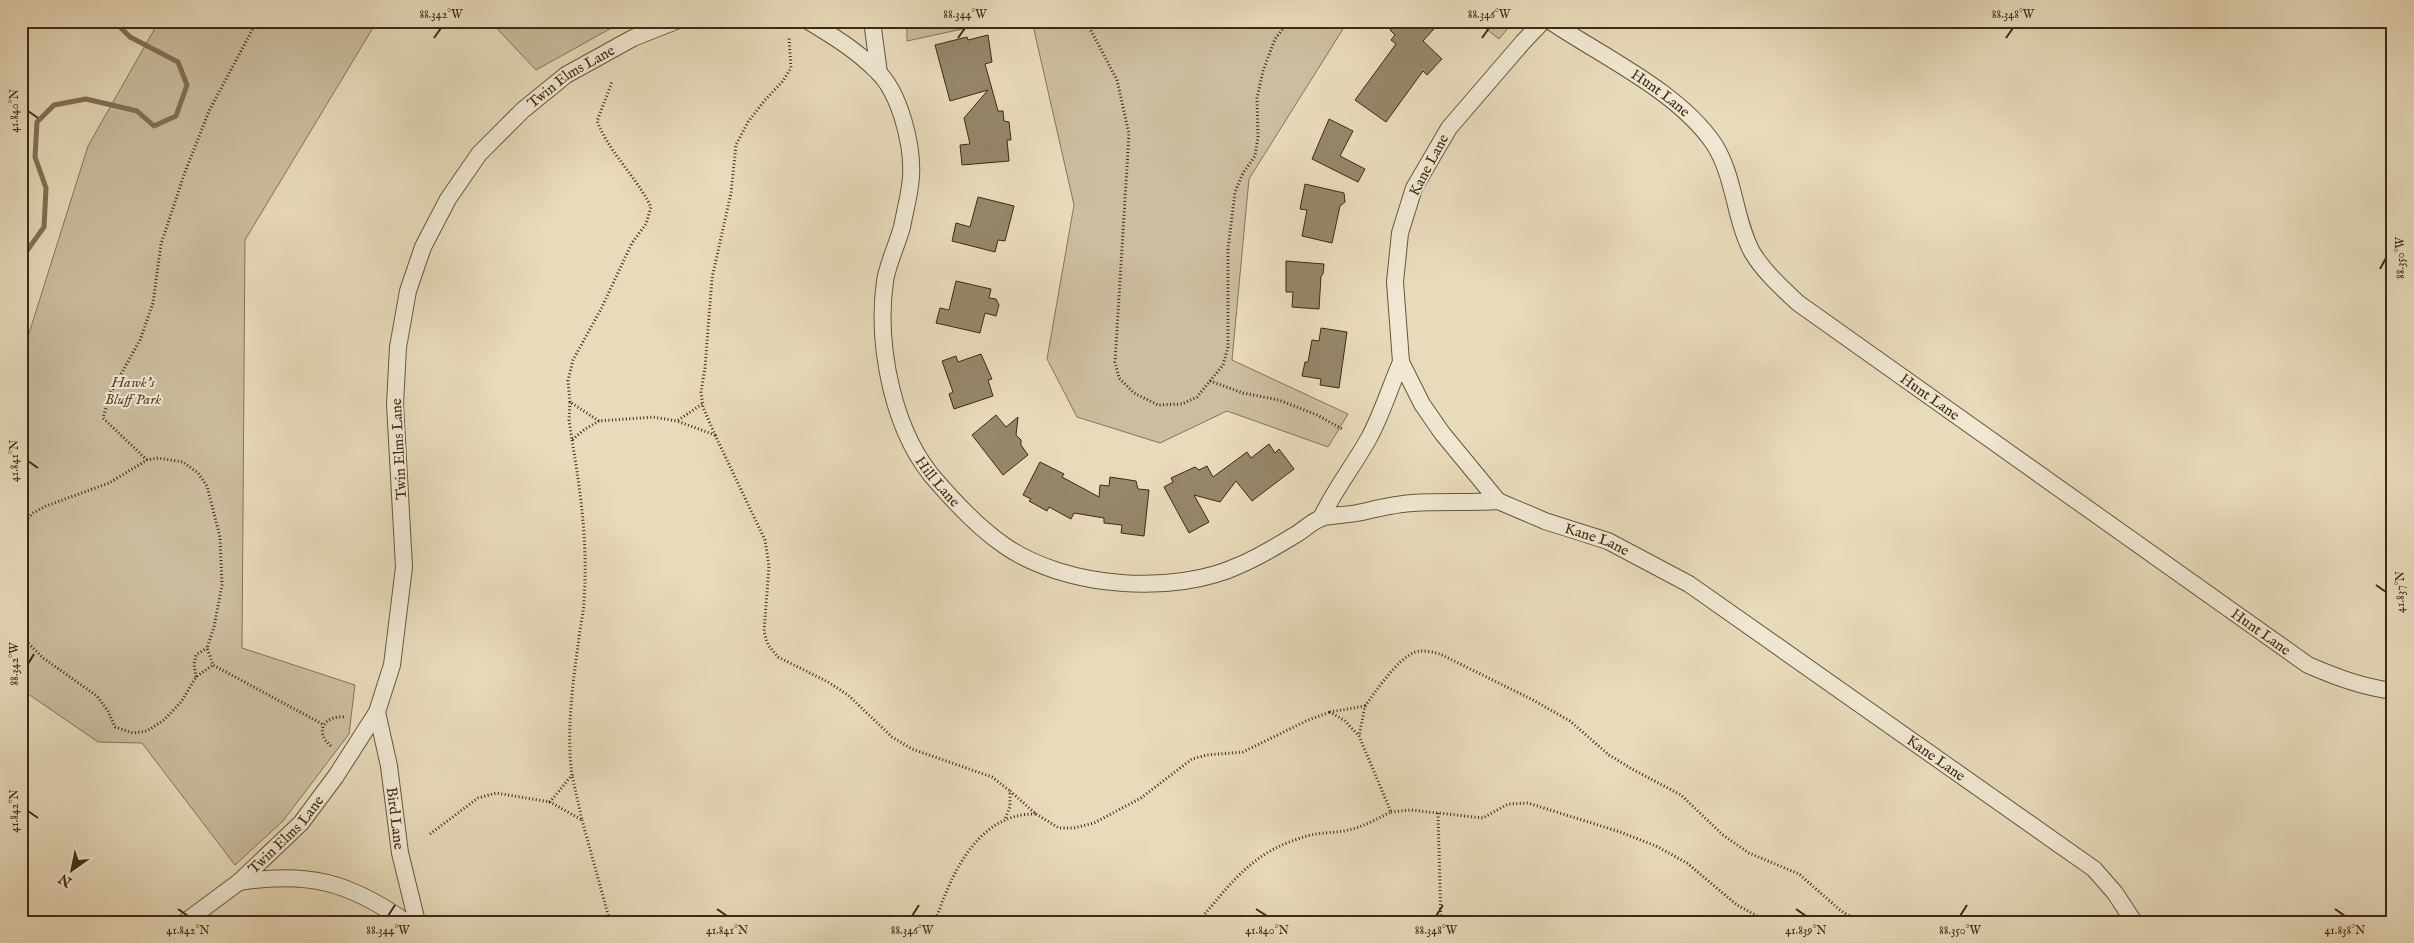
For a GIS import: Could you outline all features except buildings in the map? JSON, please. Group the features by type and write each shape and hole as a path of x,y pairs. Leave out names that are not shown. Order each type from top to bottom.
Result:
{"street":[{"name":"Twin Elms Lane","path":"185,922 239,882 300,823 336,776 377,712 392,665 404,567 395,404 398,347 408,291 424,247 448,199 479,154 523,110 566,76 633,38 676,21"},
{"path":"808,21 842,42 879,73"},
{"path":"872,21 879,73"},
{"name":"Kane Lane","path":"1544,21 1523,42 1449,128 1414,188 1400,233 1395,282 1401,362 1422,404 1442,433 1498,501 1545,521 1608,542 1689,584 2094,869 2115,893 2134,922"},
{"name":"Hunt Lane","path":"1550,21 1667,96 1700,125 1725,163 1752,251 1769,275 1798,303 2308,665 2344,680 2374,689 2393,691"},
{"name":"Hill Lane","path":"879,73 895,100 907,132 911,176 902,227 886,280 884,351 892,395 908,435 929,474 970,519 1007,548 1048,567 1082,576 1129,584 1184,582 1238,566 1297,534 1321,518"},
{"path":"1321,518 1334,492 1354,464 1371,435 1401,362"},
{"path":"1321,518 1415,502 1463,503 1498,501"},
{"name":"Bird Lane","path":"377,712 389,766 400,853 417,922"},
{"path":"239,882 272,877 325,881 354,891 384,906 406,922"}],"path":[{"path":"147,460 103,418 111,392 140,340 153,303 161,244 185,172 209,111 257,21"},
{"path":"1086,21 1116,80 1129,134 1116,362 1119,378 1134,393 1158,404 1182,404 1197,397 1222,365 1228,347 1228,249 1235,192 1255,156 1258,137 1257,98 1263,71 1275,40 1289,21"},
{"path":"789,38 792,53 791,68 783,82 765,100 748,122 736,145 731,193 712,278 705,368 701,392 702,404 715,435 765,540 769,566 764,632 768,645 778,657 848,694 892,737 906,745 992,777 1036,814 1059,828 1074,828 1094,823 1141,798 1192,759 1207,755 1243,752 1306,721 1330,712 1365,706"},
{"path":"610,922 582,820 572,775 574,674 584,602 586,557 581,495 569,420 568,381 572,360 602,309 632,243 646,224 651,207 644,192 604,140 597,121 612,82"},
{"path":"1210,382 1243,393 1279,400 1317,415 1344,430"},
{"path":"570,402 599,421"},
{"path":"677,421 702,404"},
{"path":"572,440 585,429 599,421 653,417 677,421 715,435"},
{"path":"21,526 33,513 46,506 109,483 147,460 158,458 183,462 198,473 207,486 220,537 222,585 214,627 207,648 213,665 324,725"},
{"path":"21,636 43,658 97,696 108,711 115,727 133,733 147,731 164,720 181,702 196,677 213,665"},
{"path":"196,677 194,664 196,655 207,648"},
{"path":"1359,736 1365,706 1396,668 1413,653 1424,650 1440,654 1534,700 1570,722 1609,755 1681,795 1723,834 1749,853 1799,874 1840,910 1858,922"},
{"path":"1330,712 1345,721 1359,736 1390,812"},
{"path":"331,746 324,741 322,733 324,725 329,718 336,716 345,717"},
{"path":"550,802 572,775"},
{"path":"935,921 945,890 965,855 1004,819 1010,806 1010,791"},
{"path":"430,834 478,798 496,794 550,802 582,820"},
{"path":"1198,922 1239,874 1261,857 1308,836 1331,831 1350,830 1390,812 1411,810 1483,818 1508,804 1528,803 1620,832 1656,846 1687,863 1737,905 1768,922"},
{"path":"1438,813 1441,922"},
{"path":"1004,819 1023,814 1036,814"}],"green space":[{"name":"Hawk's Bluff Park","path":"159,21 377,21 245,240 242,648 355,685 349,734 283,821 235,865 142,743 98,742 21,689 21,359 88,146"},
{"path":"490,21 624,21 536,70"},
{"path":"907,21 999,21 907,41"},
{"path":"1032,21 1348,21 1249,179 1232,360 1348,414 1328,447 1227,411 1160,443 1077,417 1047,359 1074,205"},
{"path":"1476,21 1514,21 1499,39"}],"waterway":[{"path":"21,252 26,252 44,227 46,188 35,157 37,122 54,105 86,99 137,111 154,126 176,116 187,85 178,62 130,37 114,21"}]}
